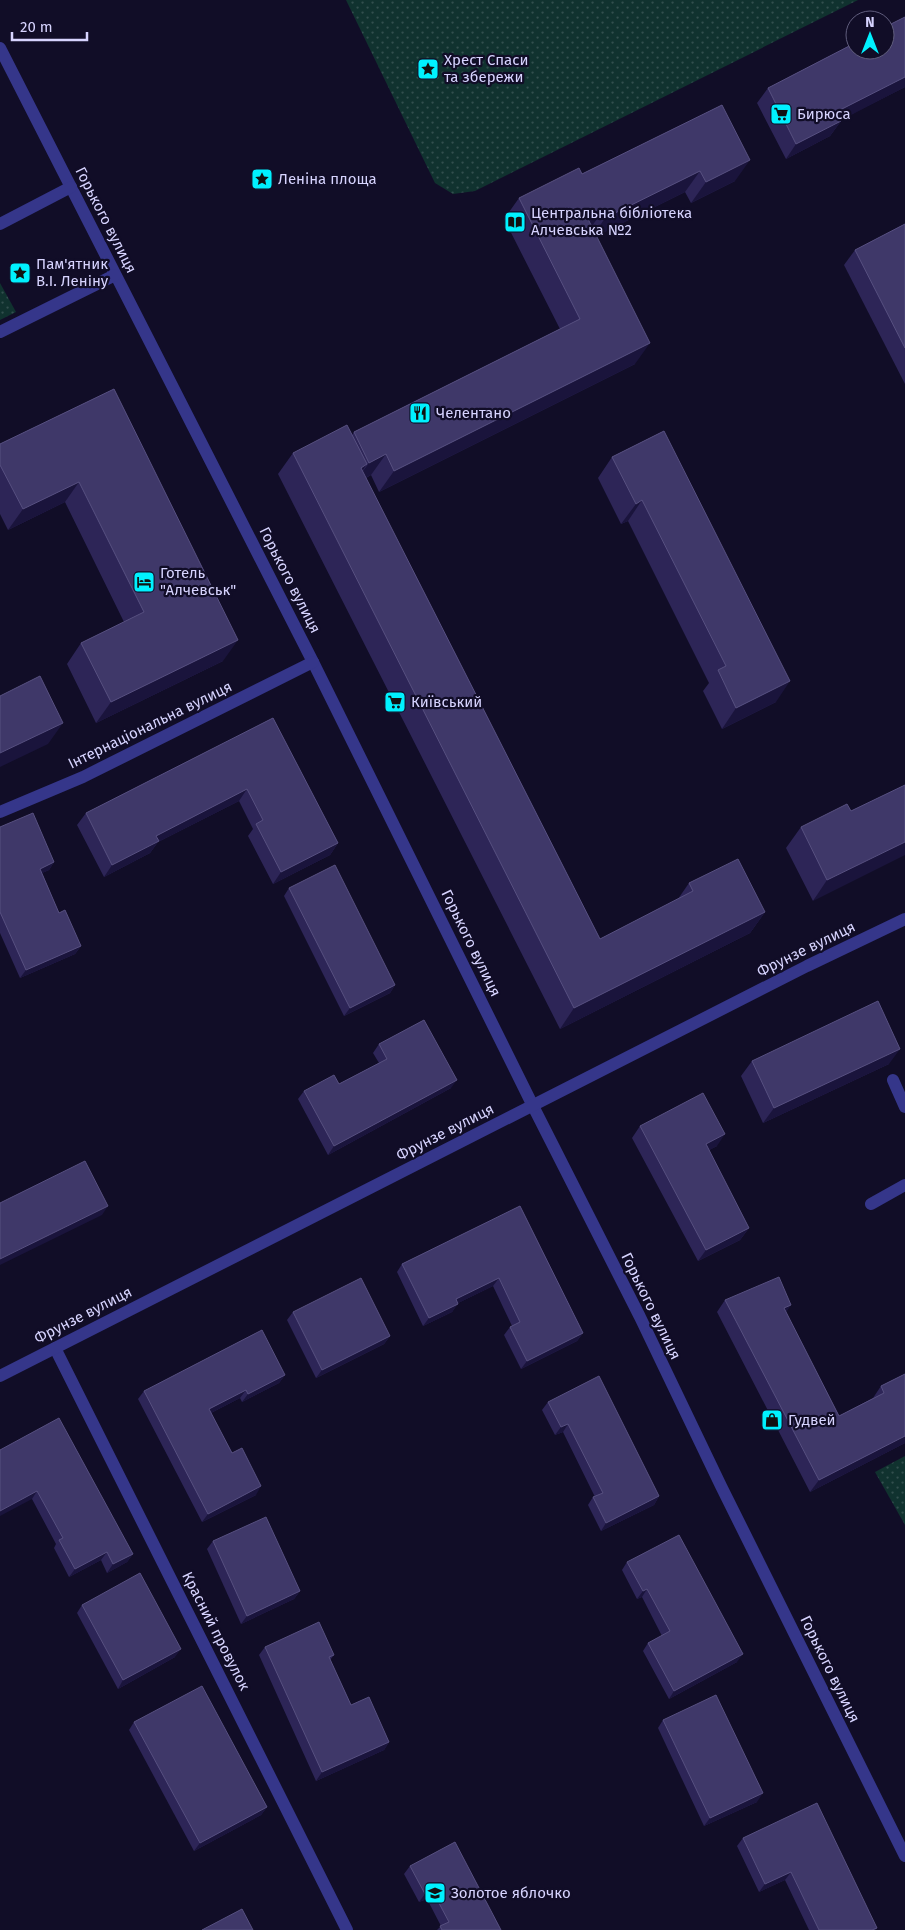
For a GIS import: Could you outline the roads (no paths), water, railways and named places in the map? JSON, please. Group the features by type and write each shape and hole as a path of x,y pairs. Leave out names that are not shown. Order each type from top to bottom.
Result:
{"street":[{"name":"Горького вулиця","path":"0,48 313,662 532,1106 640,1317 725,1494 905,1856"},
{"path":"0,224 71,187"},
{"path":"0,332 115,275"},
{"name":"Інтернаціональна вулиця","path":"0,812 83,777 313,662"},
{"name":"Фрунзе вулиця","path":"0,1376 905,918"},
{"path":"893,1080 905,1107"},
{"path":"871,1204 905,1185"},
{"name":"Красний провулок","path":"54,1348 347,1930"}],"place":[{"name":"Хрест Спаси та збережи","path":"428,69"},
{"name":"Бирюса","path":"781,114"},
{"name":"Леніна площа","path":"262,179"},
{"name":"Центральна бібліотека Алчевська №2","path":"515,222"},
{"name":"Пам'ятник В.I. Ленiну","path":"20,273"},
{"name":"Челентано","path":"420,413"},
{"name":"Готель \"Алчевськ\"","path":"144,582"},
{"name":"Київський","path":"395,702"},
{"name":"Гудвей","path":"772,1420"},
{"name":"Золотое яблочко","path":"435,1893"}]}
